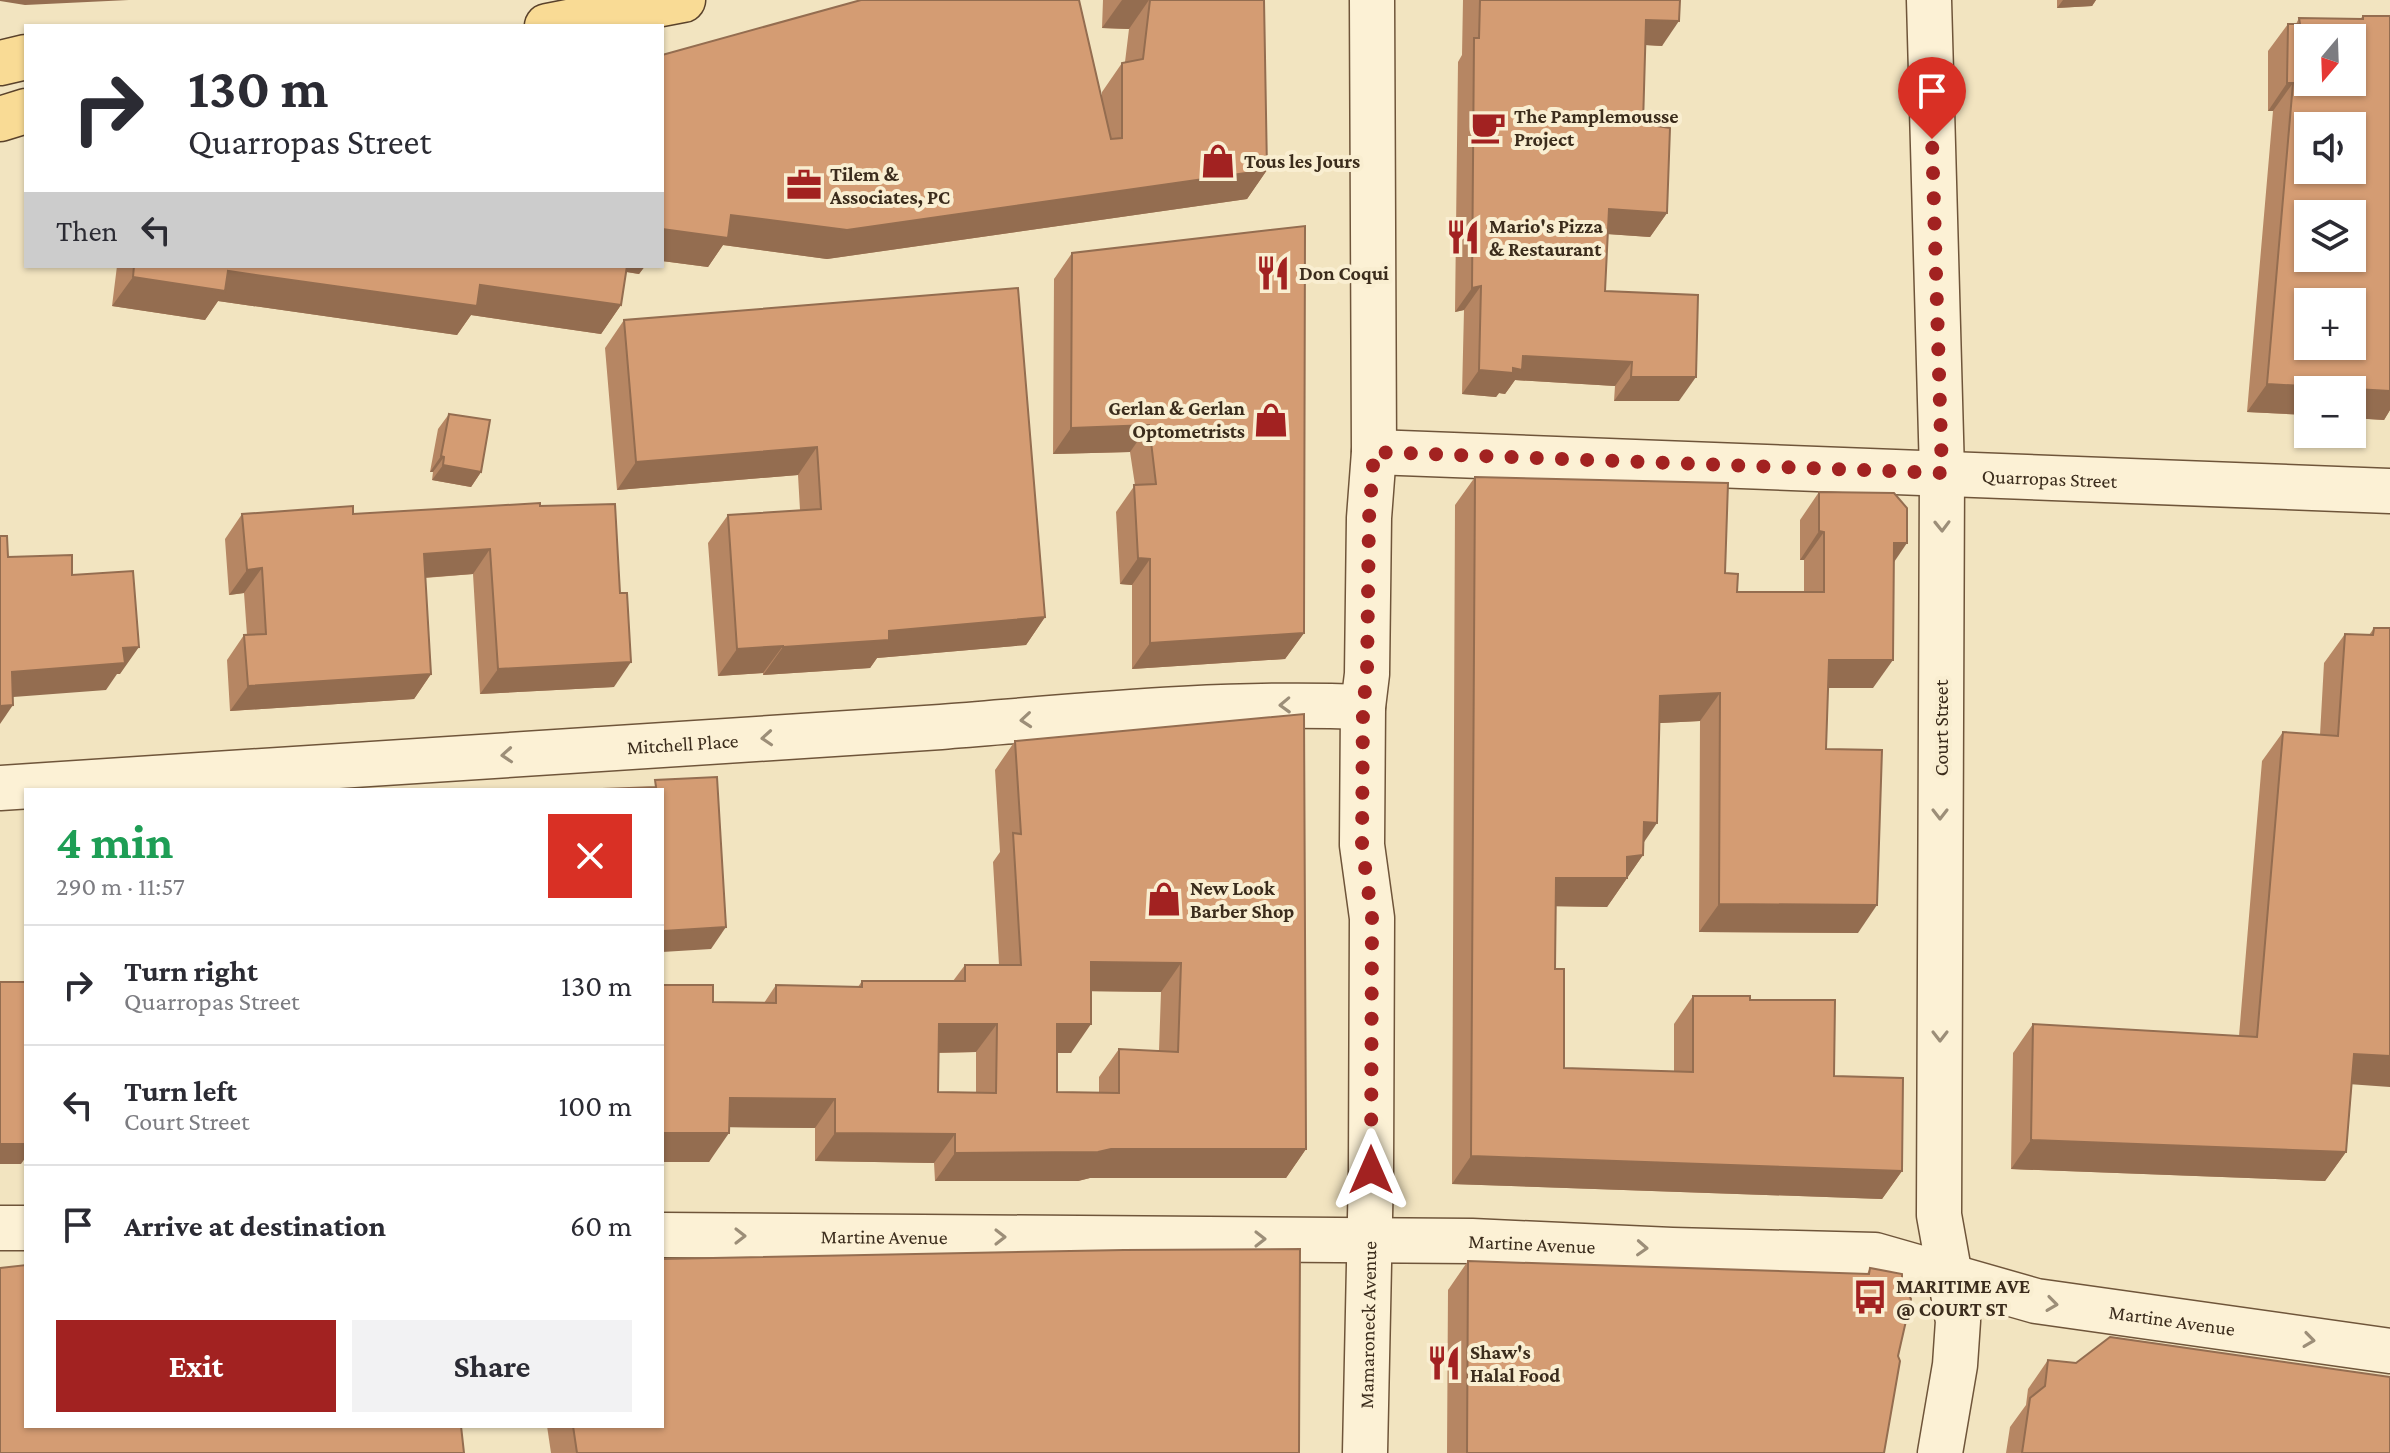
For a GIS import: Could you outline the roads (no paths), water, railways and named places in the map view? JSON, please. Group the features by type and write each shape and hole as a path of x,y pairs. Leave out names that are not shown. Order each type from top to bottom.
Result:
{"main road":[{"path":"557,24 683,0"},
{"path":"0,63 24,57"},
{"path":"0,119 24,112"}],"street":[{"name":"Mamaroneck Avenue","path":"1365,1453 1372,918 1362,845 1363,707 1367,674 1369,518 1374,452 1372,0"},
{"name":"Court Street","path":"1929,0 1942,473 1939,1215 1958,1321 1955,1365 1940,1453"},
{"name":"Quarropas Street","path":"1374,452 2390,491"},
{"name":"Mitchell Place","path":"0,788 1097,715 1293,704 1363,707"},
{"path":"0,1228 24,1228"},
{"name":"Martine Avenue","path":"664,1235 1472,1241 1875,1255 2036,1301 2390,1351"}],"place":[{"name":"The Pamplemousse Project","path":"1488,127"},
{"name":"Tous les Jours","path":"1218,161"},
{"name":"Tilem & Associates, PC","path":"804,185"},
{"name":"Mario's Pizza & Restaurant","path":"1463,237"},
{"name":"Don Coqui","path":"1273,273"},
{"name":"Gerlan & Gerlan Optometrists","path":"1271,420"},
{"name":"New Look Barber Shop","path":"1164,899"},
{"name":"MARITIME AVE @ COURT ST","path":"1870,1297"},
{"name":"Shaw's Halal Food","path":"1444,1363"}]}
